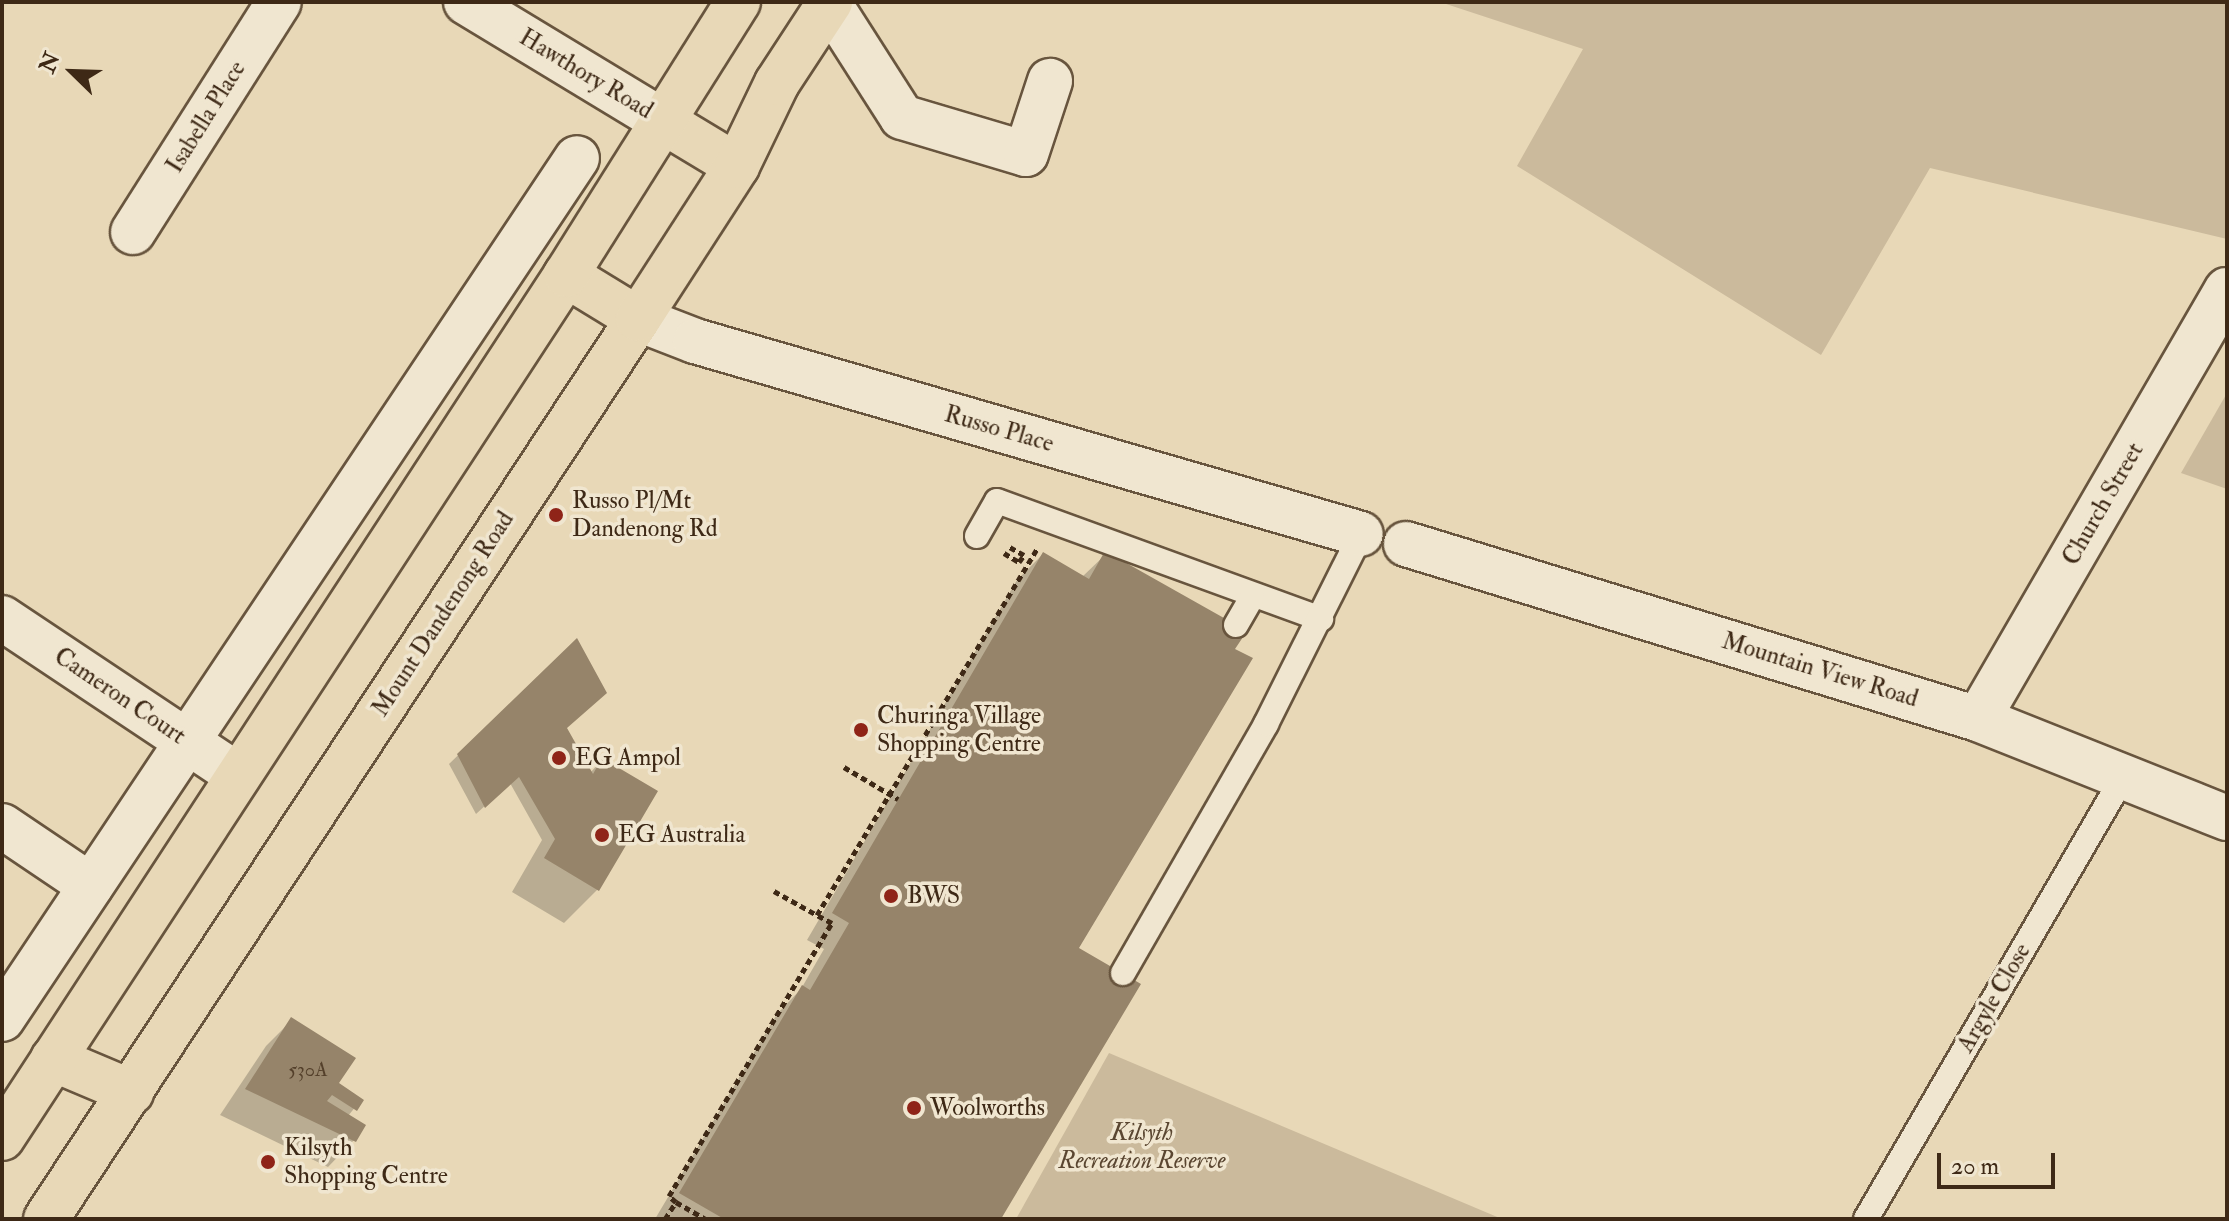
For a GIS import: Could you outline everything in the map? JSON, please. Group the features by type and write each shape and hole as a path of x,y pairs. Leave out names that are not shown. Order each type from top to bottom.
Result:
{"main road":[{"path":"2,1138 566,275 738,2"},
{"name":"Mount Dandenong Road","path":"46,1219 737,166 777,83 829,3"},
{"path":"664,122 737,166"},
{"path":"566,275 638,319"},
{"path":"53,1059 122,1105"}],"street":[{"name":"Isabella Place","path":"133,232 279,2"},
{"name":"Hawthory Road","path":"466,2 664,122"},
{"path":"829,3 902,117 1026,154 1050,81"},
{"path":"2,1019 185,739 577,158"},
{"name":"Church Street","path":"1978,719 2227,290"},
{"name":"Russo Place","path":"638,319 695,341 1361,534"},
{"name":"Mountain View Road","path":"1406,544 1978,719 2227,818"},
{"name":"Cameron Court","path":"2,618 237,775"},
{"path":"2,826 91,886"}],"lane":[{"path":"988,538 997,501 1252,597 1321,619"},
{"path":"1123,973 1321,619 1361,534"},
{"path":"1236,625 1252,597"},
{"name":"Argyle Close","path":"1866,1219 2123,777"}],"path":[{"path":"988,538 1024,555 1019,562 988,538"},
{"path":"817,915 1039,545 1027,541"},
{"path":"844,767 898,799"},
{"path":"705,1219 669,1196 832,923 774,891"},
{"path":"665,1219 676,1202"}],"green space":[{"path":"1440,2 2227,2 2227,239 1930,168 1821,355 1517,166 1583,49"},
{"path":"2227,393 2227,489 2181,473"},
{"name":"Kilsyth Recreation Reserve","path":"1109,1053 1502,1219 1016,1219"}],"building":[{"path":"1105,551 1247,631 1235,649 1253,658 1079,948 1141,984 1001,1219 724,1219 679,1193 802,985 810,990 849,923 832,913 1043,552 1089,579"},
{"path":"577,638 607,693 567,728 593,774 602,758 658,791 599,891 544,858 555,839 519,777 485,808 457,754"},
{"path":"291,1017 356,1058 339,1083 364,1100 357,1111 332,1095 327,1101 366,1125 356,1142 245,1089"}],"place":[{"name":"Russo Pl/Mt Dandenong Rd","path":"556,515"},
{"name":"Churinga Village Shopping Centre","path":"861,730"},
{"name":"EG Ampol","path":"559,758"},
{"name":"EG Australia","path":"602,835"},
{"name":"BWS","path":"891,896"},
{"name":"Woolworths","path":"914,1108"},
{"name":"Kilsyth Shopping Centre","path":"268,1162"}]}
